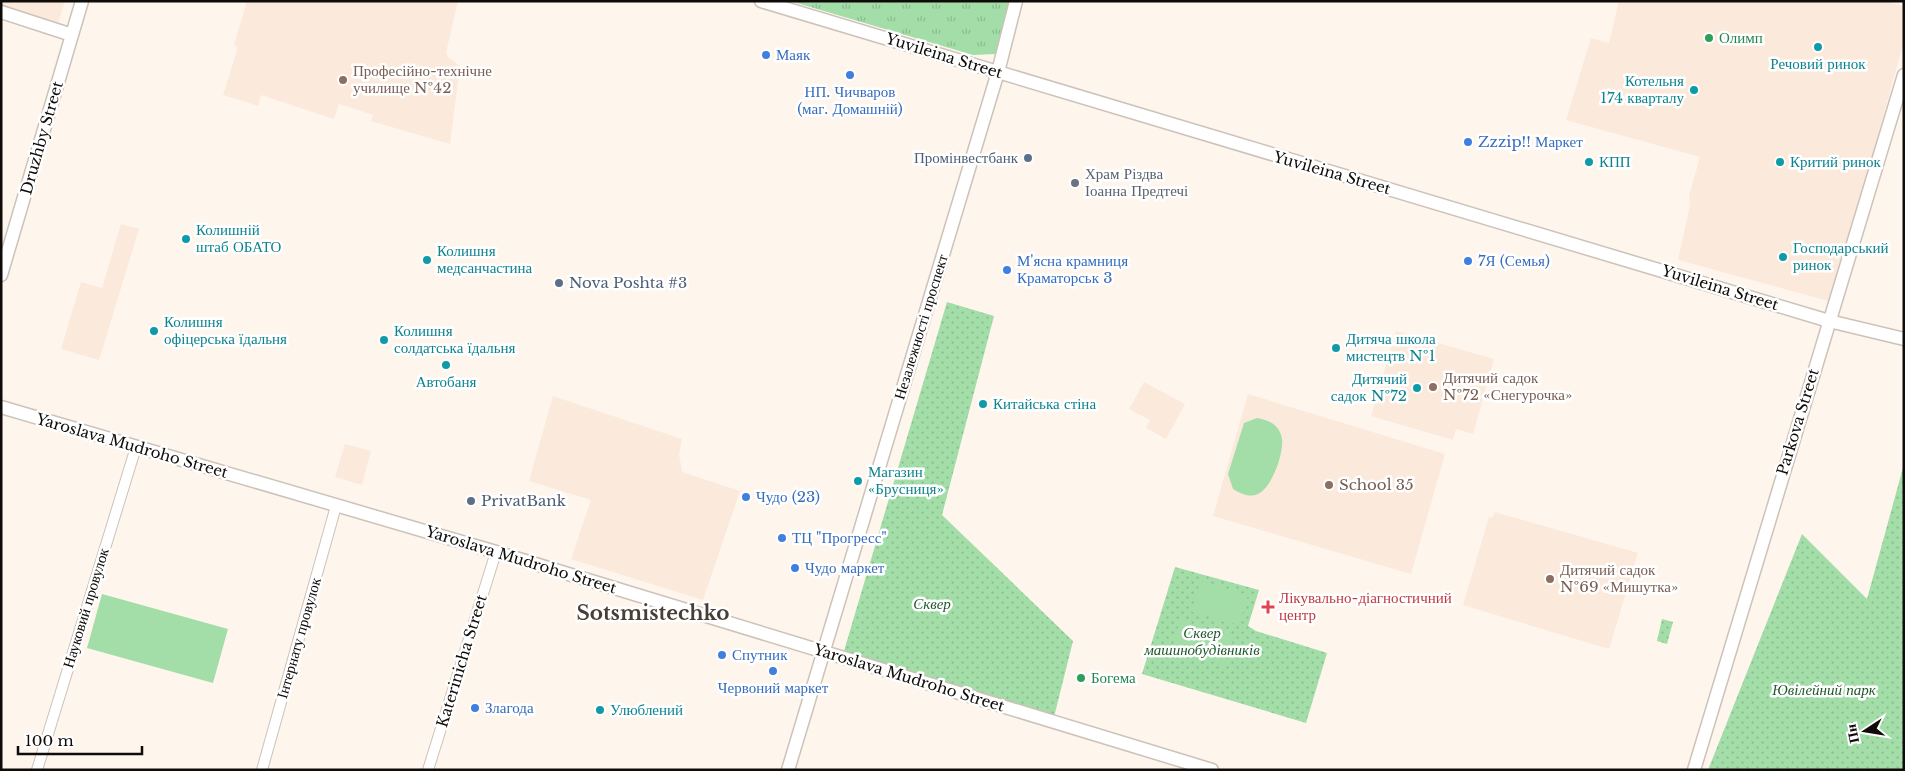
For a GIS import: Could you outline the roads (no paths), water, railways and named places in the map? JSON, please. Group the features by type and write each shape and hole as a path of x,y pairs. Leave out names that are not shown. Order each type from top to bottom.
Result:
{"street":[{"name":"Druzhby Street","path":"1,275 82,1"},
{"name":"Yuvileina Street","path":"761,1 1829,321 1904,339"},
{"name":"Незалежності проспект","path":"788,770 998,72 1016,1"},
{"path":"1,12 72,35"},
{"name":"Parkova Street","path":"1694,770 1904,74"},
{"name":"Yaroslava Mudroho Street","path":"1,407 496,552 1212,770"},
{"name":"Науковий провулок","path":"37,770 136,447"},
{"name":"Інтернату провулок","path":"262,770 336,506"},
{"name":"Katerinicha Street","path":"428,770 496,552"}],"place":[{"name":"Олимп","path":"1709,38"},
{"name":"Речовий ринок","path":"1818,47"},
{"name":"Маяк","path":"766,55"},
{"name":"НП. Чичваров (маг. Домашній)","path":"850,75"},
{"name":"Професійно-технічне училище №42","path":"343,80"},
{"name":"Котельня 174 кварталу","path":"1694,90"},
{"name":"Zzzip!! Маркет","path":"1468,142"},
{"name":"Промінвестбанк","path":"1028,158"},
{"name":"КПП","path":"1589,162"},
{"name":"Критий ринок","path":"1780,162"},
{"name":"Храм Різдва Іоанна Предтечі","path":"1075,183"},
{"name":"Колишній штаб ОБАТО","path":"186,239"},
{"name":"Господарський ринок","path":"1783,257"},
{"name":"Колишня медсанчастина","path":"427,260"},
{"name":"7Я (Семья)","path":"1468,261"},
{"name":"М'ясна крамниця Краматорськ 3","path":"1007,270"},
{"name":"Nova Poshta #3","path":"559,283"},
{"name":"Колишня офіцерська їдальня","path":"154,331"},
{"name":"Колишня солдатська їдальня","path":"384,340"},
{"name":"Дитяча школа мистецтв №1","path":"1336,348"},
{"name":"Автобаня","path":"446,365"},
{"name":"Дитячий садок №72 «Снегурочка»","path":"1433,387"},
{"name":"Дитячий садок №72","path":"1417,388"},
{"name":"Китайська стіна","path":"983,404"},
{"name":"Магазин «Брусниця»","path":"858,481"},
{"name":"School 35","path":"1329,485"},
{"name":"Чудо (23)","path":"746,497"},
{"name":"PrivatBank","path":"471,501"},
{"name":"ТЦ \"Прогресс\"","path":"782,538"},
{"name":"Чудо маркет","path":"795,568"},
{"name":"Дитячий садок №69 «Мишутка»","path":"1550,579"},
{"name":"Лікувально-діагностичний центр","path":"1268,607"},
{"name":"Спутник","path":"722,655"},
{"name":"Червоний маркет","path":"773,671"},
{"name":"Богема","path":"1081,678"},
{"name":"Злагода","path":"475,708"},
{"name":"Улюблений","path":"600,710"}],"district":[{"name":"Sotsmistechko","path":"653,613"}],"park label":[{"name":"Сквер","path":"932,604"},
{"name":"Сквер машинобудівників","path":"1202,642"},
{"name":"Ювілейний парк","path":"1824,690"}]}
